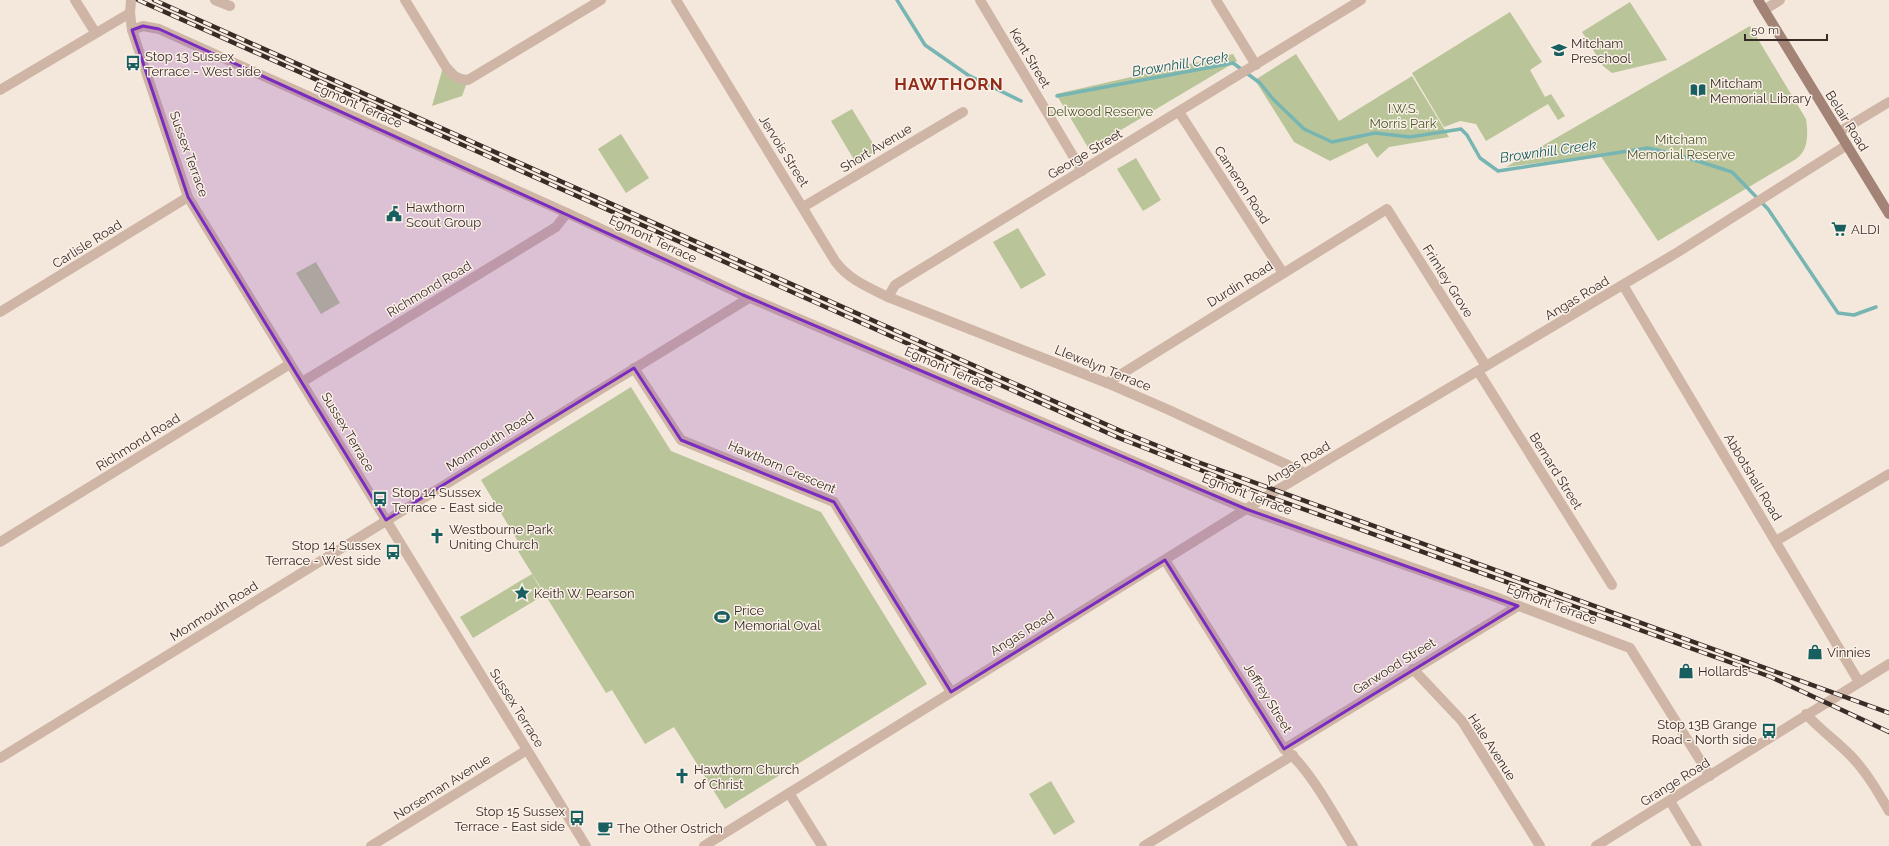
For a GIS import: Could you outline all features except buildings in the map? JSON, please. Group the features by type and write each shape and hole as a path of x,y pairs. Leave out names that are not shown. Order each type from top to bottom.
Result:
{"main road":[{"name":"Belair Road","path":"1758,0 1889,214"}],"street":[{"path":"75,0 95,32"},
{"name":"Sussex Terrace","path":"131,0 130,13 132,30 188,197 586,846"},
{"path":"215,0 230,6"},
{"path":"405,0 446,67 453,76 460,80 468,80 478,76 602,0"},
{"name":"Jervois Street","path":"676,0 842,269 854,280 888,297"},
{"name":"Kent Street","path":"980,0 1082,171"},
{"path":"1216,0 1256,65"},
{"name":"George Street","path":"888,297 895,285 902,280 1361,0"},
{"path":"1764,10 1780,0"},
{"path":"0,90 95,32 130,13"},
{"name":"Egmont Terrace","path":"132,30 143,26 159,29 567,213 749,298 1246,509 1518,606 1630,648 1710,776"},
{"path":"1839,132 1889,102"},
{"name":"Short Avenue","path":"803,207 963,112"},
{"name":"Cameron Road","path":"1179,112 1283,273"},
{"name":"Angas Road","path":"704,846 1246,509 1624,285 1772,194 1847,145"},
{"name":"Carlisle Road","path":"0,312 188,197"},
{"name":"Durdin Road","path":"1107,383 1387,209"},
{"name":"Frimley Grove","path":"1387,209 1482,369"},
{"name":"Richmond Road","path":"302,382 556,227 567,213"},
{"name":"Abbotshall Road","path":"1624,285 1859,682"},
{"name":"Llewelyn Terrace","path":"888,297 1107,383 1305,473"},
{"name":"Monmouth Road","path":"0,758 749,298"},
{"name":"Richmond Road","path":"0,542 290,364"},
{"name":"Hawthorn Crescent","path":"634,368 681,440 834,502 951,692"},
{"name":"Bernard Street","path":"1482,369 1612,584"},
{"path":"1776,541 1889,474"},
{"name":"Jeffrey Street","path":"1165,560 1284,749 1293,755 1319,792 1353,846"},
{"name":"Garwood Street","path":"1284,749 1518,606"},
{"name":"Grange Road","path":"1596,846 1710,776 1806,714 1889,664"},
{"name":"Hale Avenue","path":"1414,670 1462,722 1540,846"},
{"path":"1806,714 1822,731 1851,756 1870,779 1889,811"},
{"name":"Norseman Avenue","path":"371,846 527,750"},
{"path":"1144,846 1293,755"},
{"path":"789,793 822,846"},
{"path":"1670,801 1698,846"}],"highlighted area":[{"path":"143,26 159,29 743,295 1246,509 1518,606 1284,749 1165,560 951,692 834,502 681,440 634,368 386,520 188,197 132,30"}],"green space":[{"path":"1630,2 1667,60 1612,73 1603,66 1582,32"},
{"path":"1510,12 1542,62 1530,70 1545,97 1551,94 1565,116 1558,120 1548,104 1486,141 1476,124 1460,121 1444,127 1412,73"},
{"name":"Mitcham Memorial Reserve","path":"1750,26 1806,119 1807,141 1803,151 1796,159 1658,241 1600,155 1506,167"},
{"name":"Delwood Reserve","path":"1233,54 1237,61 1089,149 1056,94"},
{"name":"I.W.S. Morris Park","path":"1296,54 1339,121 1412,76 1449,137 1389,147 1377,158 1367,143 1330,161 1294,142 1255,80"},
{"path":"444,64 468,80 462,96 432,106"},
{"path":"852,109 877,150 856,163 831,121"},
{"path":"621,134 649,178 626,193 598,149"},
{"path":"1136,158 1161,200 1143,211 1117,169"},
{"path":"1018,228 1046,275 1021,289 993,242"},
{"path":"316,262 340,303 321,314 296,273"},
{"name":"Price Memorial Oval","path":"631,387 671,451 821,512 927,684 725,809 674,727 645,744 612,690 606,693 518,551 522,548 481,480"},
{"path":"532,574 544,595 473,638 460,617"},
{"path":"1051,781 1075,822 1054,835 1029,794"}],"waterway":[{"name":"Brownhill Creek","path":"897,0 925,45 968,75 1021,101"},
{"name":"Brownhill Creek","path":"1057,96 1233,63 1260,83 1273,99 1304,129 1332,142 1375,133 1410,137 1461,129 1467,135 1480,158 1498,171 1648,148 1679,155 1732,172 1768,209 1838,313 1854,315 1876,307"}],"railway":[{"path":"138,0 1119,438 1267,496 1771,677 1889,732"},
{"path":"154,0 1121,431 1195,461 1889,713"}],"place":[{"name":"Mitcham Preschool","path":"1559,50"},
{"name":"Stop 13 Sussex Terrace - West side","path":"133,63"},
{"name":"Mitcham Memorial Library","path":"1698,90"},
{"name":"Hawthorn Scout Group","path":"394,214"},
{"name":"ALDI","path":"1839,229"},
{"name":"Stop 14 Sussex Terrace - East side","path":"380,499"},
{"name":"Westbourne Park Uniting Church","path":"437,536"},
{"name":"Stop 14 Sussex Terrace - West side","path":"393,552"},
{"name":"Keith W. Pearson","path":"522,593"},
{"name":"Price Memorial Oval","path":"722,617"},
{"name":"Vinnies","path":"1815,652"},
{"name":"Hollards","path":"1686,671"},
{"name":"Stop 13B Grange Road - North side","path":"1769,731"},
{"name":"Hawthorn Church of Christ","path":"682,776"},
{"name":"Stop 15 Sussex Terrace - East side","path":"577,818"},
{"name":"The Other Ostrich","path":"605,828"}],"district":[{"name":"HAWTHORN","path":"949,84"}]}
